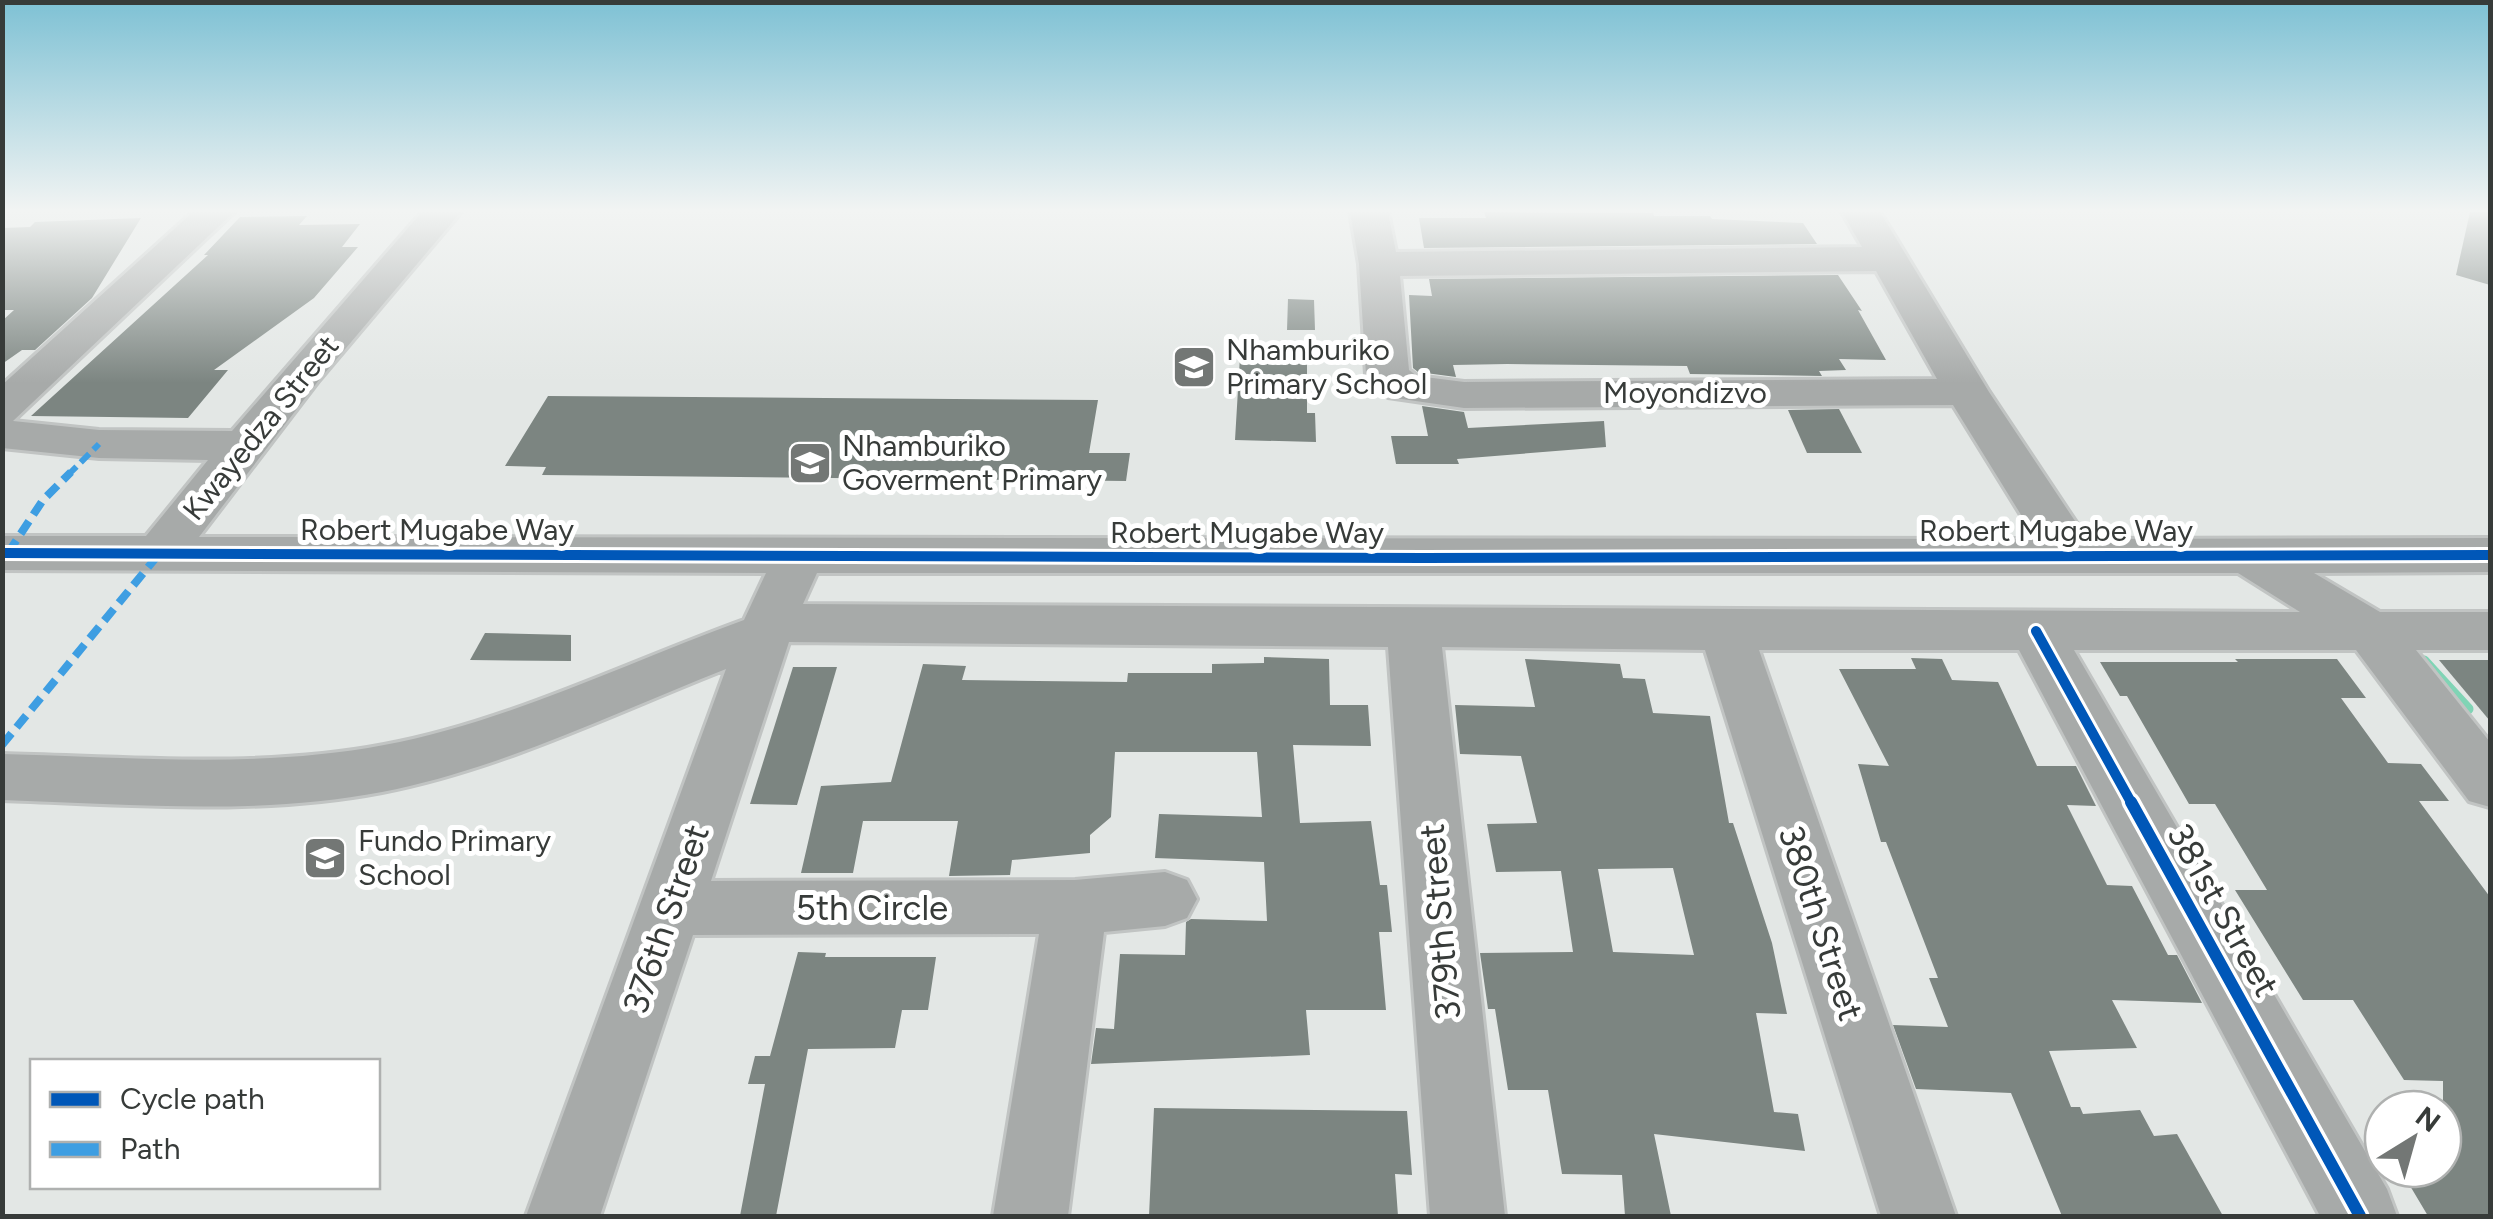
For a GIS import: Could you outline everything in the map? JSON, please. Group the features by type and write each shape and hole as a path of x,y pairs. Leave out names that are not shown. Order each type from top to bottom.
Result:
{"street":[{"path":"2,410 153,269"},
{"name":"Kwayedza Street","path":"159,554 243,446 394,269"},
{"name":"Moyondizvo","path":"1379,269 1384,355 1388,374 1404,388 1464,396 1967,392"},
{"path":"1896,269 1967,392 2072,556"},
{"path":"2,434 99,444 243,446"},
{"name":"Robert Mugabe Way","path":"2,554 798,558 2490,555"},
{"path":"2248,556 2371,631 2490,784"},
{"name":"376th Street","path":"563,1216 768,627 798,558"},
{"path":"2,777 227,782 340,776 382,769 427,759 528,724 768,627 2490,631"},
{"name":"379th Street","path":"1413,628 1467,1216"},
{"name":"380th Street","path":"1725,629 1918,1216"},
{"name":"381st Street","path":"2036,631 2360,1216"},
{"name":"5th Circle","path":"669,908 1075,908 1165,899"},
{"path":"1032,1216 1075,908"}],"building":[{"path":"2,269 110,269 92,298 35,350 22,350 2,364 2,321 14,310 2,310"},
{"path":"193,269 339,269 314,298 214,370 228,370 188,418 31,416"},
{"path":"2457,269 2490,269 2490,285 2456,275"},
{"path":"1838,275 1862,311 1858,310 1886,360 1839,359 1846,370 1819,371 1822,376 1690,374 1687,366 1507,364 1453,365 1456,377 1413,368 1409,295 1432,296 1429,279"},
{"name":"Nhamburiko Primary School","path":"1288,299 1314,300 1315,330 1287,330"},
{"path":"1240,356 1307,357 1307,413 1315,413 1316,442 1235,440"},
{"path":"548,396 1098,400 1089,453 1130,453 1126,481 542,475 546,467 505,466"},
{"path":"1422,406 1464,412 1468,428 1604,421 1606,447 1457,459 1459,464 1396,464 1391,436 1428,436"},
{"path":"1839,409 1862,453 1807,453 1788,410"},
{"path":"485,633 571,635 571,661 470,660"},
{"path":"1264,657 1329,659 1330,705 1368,705 1371,746 1293,745 1300,823 1371,821 1380,885 1387,885 1392,932 1379,932 1386,1010 1306,1010 1310,1055 1091,1064 1096,1028 1114,1029 1120,954 1185,955 1186,922 1191,919 1267,921 1264,862 1155,858 1159,814 1262,817 1257,752 1115,752 1111,817 1090,835 1090,853 1012,860 1010,875 949,876 958,821 863,821 853,873 801,873 821,786 891,782 923,664 966,666 962,680 1127,682 1128,673 1212,673 1212,664 1264,663"},
{"path":"1911,658 1942,659 1952,680 1998,682 2037,766 2076,766 2096,806 2067,805 2107,885 2132,886 2168,955 2177,955 2202,1003 2112,1000 2137,1048 2049,1051 2071,1107 2080,1107 2083,1114 2140,1110 2154,1136 2177,1134 2223,1216 2062,1216 2011,1093 1916,1089 1893,1025 1948,1027 1929,978 1938,978 1886,842 1881,842 1858,764 1889,766 1839,669 1916,669"},
{"path":"1525,659 1620,664 1623,678 1645,679 1653,713 1710,716 1729,823 1733,823 1772,943 1787,1014 1756,1013 1774,1112 1798,1114 1805,1151 1654,1134 1671,1216 1625,1216 1622,1175 1562,1174 1548,1090 1508,1090 1495,1009 1488,1009 1480,953 1573,952 1561,871 1496,872 1487,824 1537,823 1521,756 1460,754 1455,705 1535,707","holes":["1673,868 1694,955 1613,952 1598,869"]},
{"path":"2235,659 2337,659 2366,698 2341,698 2388,763 2421,764 2449,801 2419,801 2490,897 2490,1216 2428,1216 2412,1189 2463,1189 2463,1089 2443,1089 2443,1081 2404,1080 2353,1000 2303,1000 2235,890 2267,890 2215,804 2189,804 2127,696 2120,696 2100,662 2238,662"},
{"path":"2439,660 2490,660 2490,721"},
{"path":"793,667 837,667 797,805 750,804"},
{"path":"798,952 826,953 825,957 936,957 928,1010 902,1010 895,1048 808,1049 776,1216 740,1216 765,1084 748,1084 755,1056 770,1056"},
{"path":"1154,1108 1407,1111 1412,1175 1395,1174 1398,1216 1149,1216"}],"waterway":[{"path":"2424,661 2468,709"}],"marked path":[{"path":"8,553 43,500 99,444"},
{"path":"2,745 159,554"}],"cycle path":[{"path":"2,553 1423,558 2490,555"},
{"path":"2036,631 2360,1216"}],"place":[{"name":"Nhamburiko Primary School","path":"1194,367"},
{"name":"Nhamburiko Goverment Primary","path":"810,463"},
{"name":"Fundo Primary School","path":"325,858"}]}
